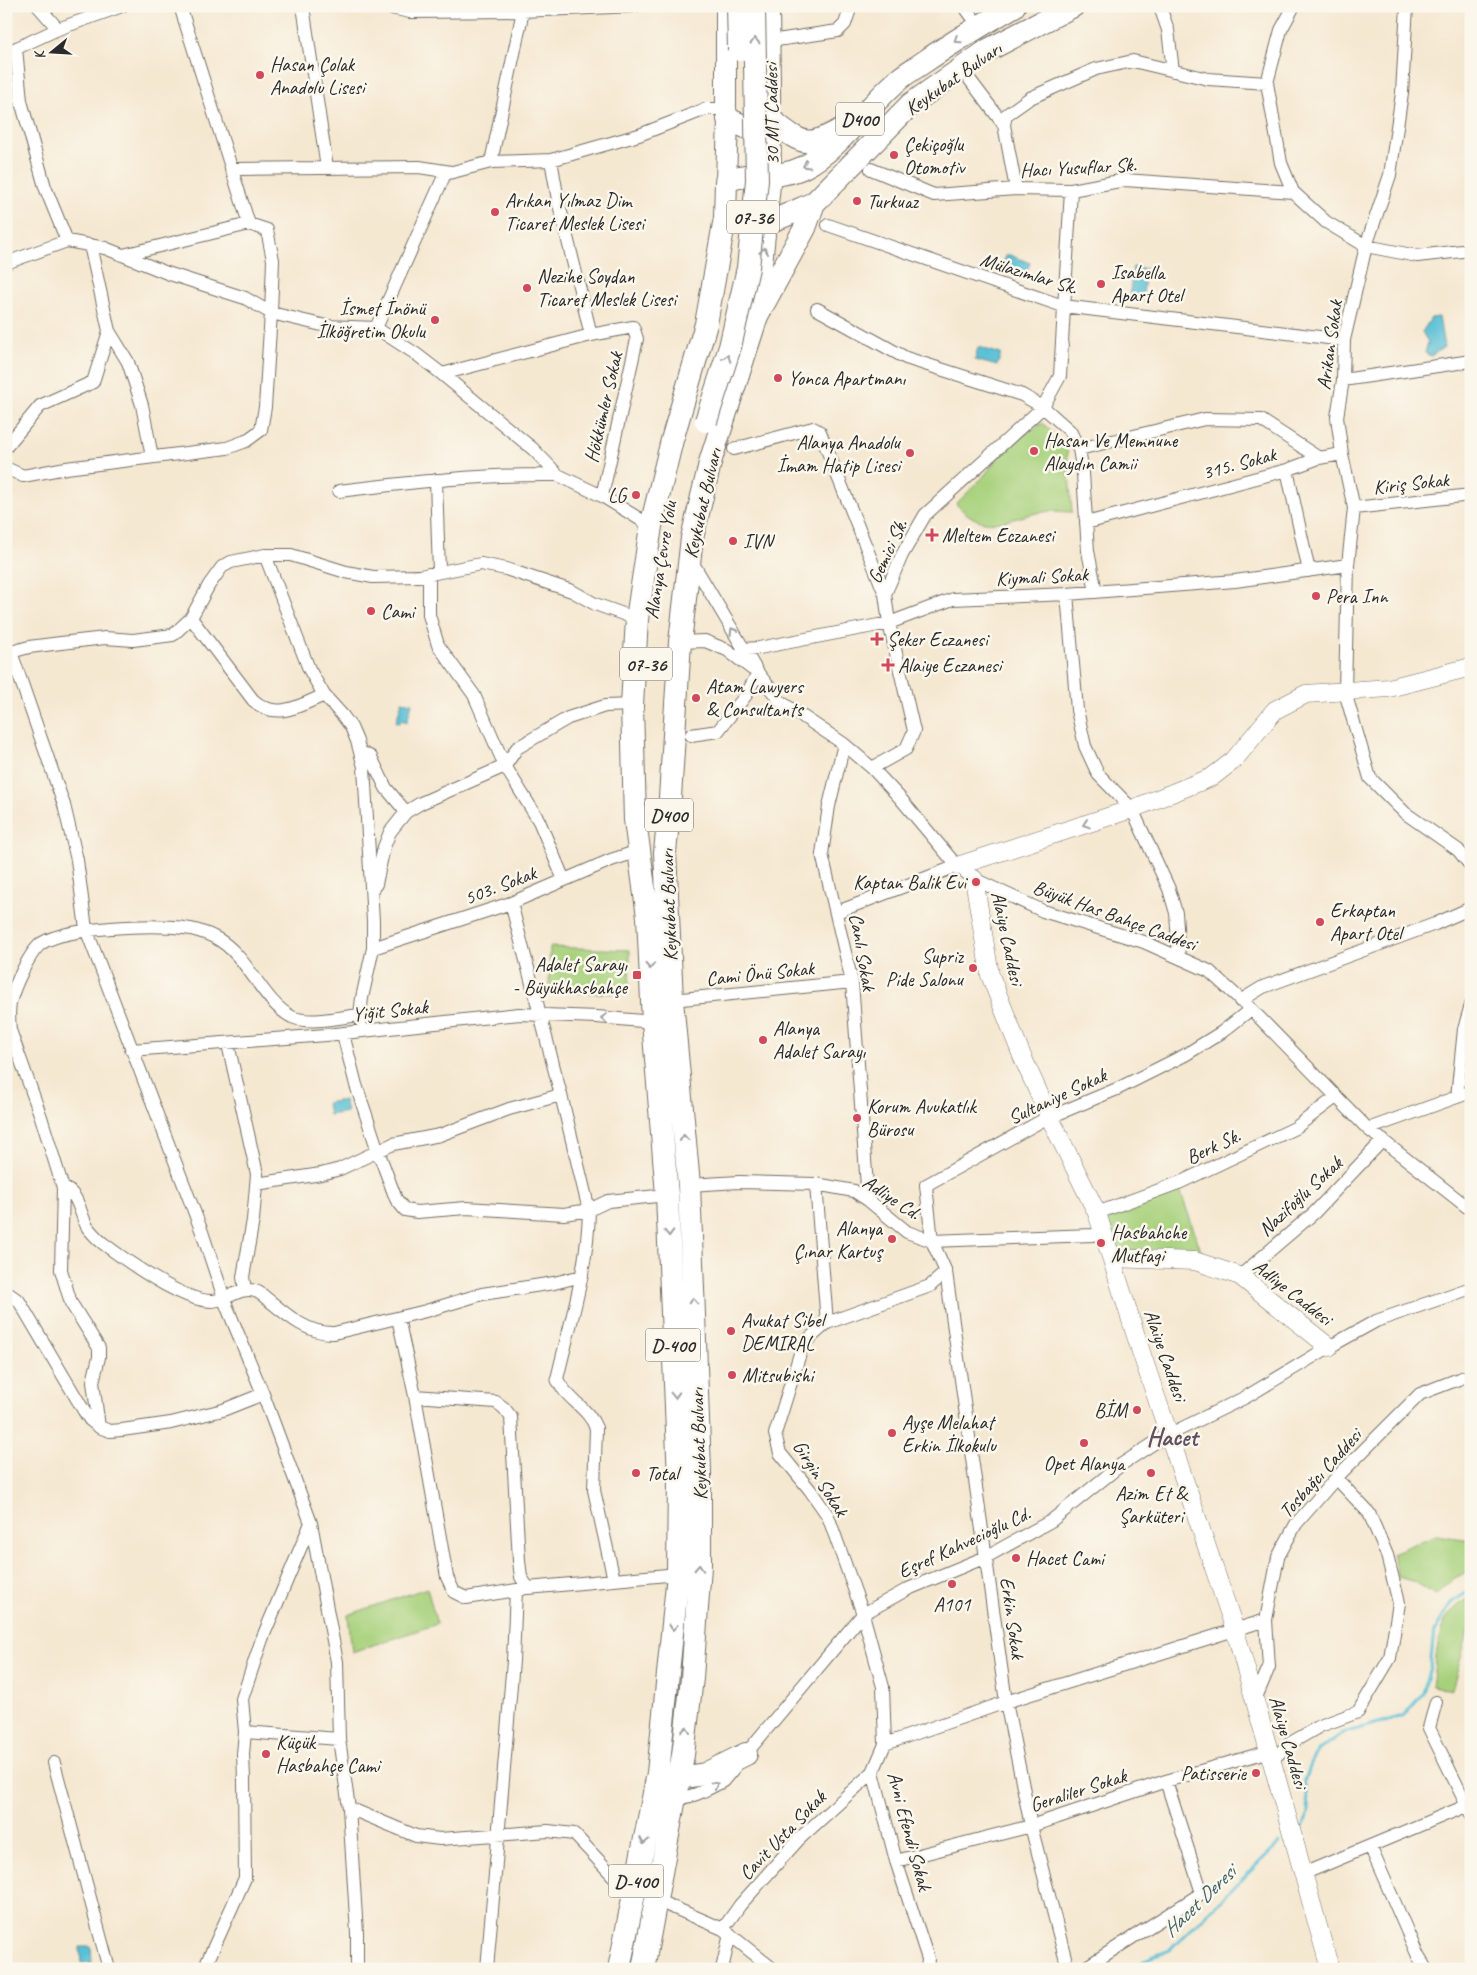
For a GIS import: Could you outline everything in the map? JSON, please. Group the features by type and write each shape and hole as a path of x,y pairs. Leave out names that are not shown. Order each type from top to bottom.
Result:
{"highway":[{"path":"699,419 723,314 734,254 742,177 738,6"},
{"name":"Keykubat Bulvarı","path":"699,419 730,347 748,268 757,180 754,6"},
{"name":"Keykubat Bulvarı","path":"726,181 738,176 753,174 783,174 802,168 820,158 896,81 1014,6"},
{"name":"Keykubat Bulvarı","path":"619,1969 633,1897 666,1785 692,1678 700,1566 700,1471 689,1185 672,1000 665,852 688,555 711,459 757,316 805,228 814,203 911,104 988,50 1073,6"},
{"path":"727,114 752,130 767,126 771,120 792,137 806,142 822,140 862,117"},
{"name":"D400","path":"648,917 635,820 632,705 638,619 651,526 672,440 706,324 725,218 726,181"},
{"path":"725,218 745,225 767,221 814,203"},
{"path":"714,279 727,273 740,273 754,281 759,294"},
{"name":"Alanya Çevre Yolu","path":"665,852 661,742 667,618 676,546 699,419"},
{"name":"Alanya Çevre Yolu","path":"648,917 648,862 644,780 644,692 652,597 673,484 699,419"},
{"name":"Keykubat Bulvarı","path":"643,1969 656,1900 666,1785 678,1574 679,1478 667,1195 653,1022 648,917"},
{"path":"666,1785 705,1774 746,1754"}],"main road":[{"path":"726,6 726,181"},
{"name":"30 MT Caddesi","path":"757,316 771,175 769,6"}],"street":[{"path":"38,6 58,29"},
{"path":"67,241 45,187 21,101 11,50 58,29 122,6"},
{"path":"180,6 250,224"},
{"path":"303,6 327,168"},
{"path":"381,6 410,12 636,6"},
{"path":"770,41 838,31 845,24 851,6"},
{"path":"964,6 980,26"},
{"path":"1294,6 1281,30 1267,83 1281,163 1293,192 1326,222 1366,246 1417,256 1471,250"},
{"name":"Arikan Sokak","path":"1407,6 1402,93 1390,175 1366,246 1344,340 1343,380 1337,417 1342,454 1354,508 1348,565 1345,692 1370,778 1405,813 1458,850 1471,866"},
{"path":"1160,7 1168,30 1173,71"},
{"path":"491,162 523,8"},
{"path":"1016,189 1004,125 1006,115 1030,98 1096,69 1133,61 1208,79 1267,83"},
{"path":"970,80 1004,125"},
{"path":"376,328 445,174 491,162 551,160 639,135 706,109 727,114"},
{"path":"442,374 591,335 558,200 551,160"},
{"path":"231,169 419,167 451,172"},
{"name":"Hacı Yusuflar Sk.","path":"871,169 934,195 1016,189 1071,190 1125,180 1293,192"},
{"name":"Gemici Sk.","path":"872,768 906,749 914,731 889,623 885,594 902,555 925,515 1043,407 1060,376 1071,190"},
{"path":"6,468 23,476 152,456 227,448 246,441 261,430 265,407 272,313 273,260 267,230 250,224 123,255"},
{"name":"Mülazımlar Sk.","path":"828,225 1064,306 1344,340"},
{"path":"6,263 67,241 90,245 105,248 167,273 245,298 272,313 326,326 376,328 416,354 442,374 533,449 558,475 602,496 651,526"},
{"path":"90,245 108,331 128,362 142,405 152,456"},
{"path":"817,309 906,358 1022,395 1043,407 1070,431 1079,448 1088,552 1096,592"},
{"name":"Hökkümler Sokak","path":"591,335 633,327 637,339 602,496"},
{"path":"6,447 40,406 93,382 108,331"},
{"path":"1343,380 1471,361"},
{"path":"1079,448 1205,419 1261,420 1319,458"},
{"path":"734,449 813,428 820,432 885,594"},
{"name":"315. Sokak","path":"1086,523 1286,470 1319,458 1342,454"},
{"path":"1286,470 1308,571"},
{"path":"339,491 436,480 527,474 558,475"},
{"path":"436,480 434,573 429,615 438,645 474,695 505,766 539,821 564,880"},
{"name":"Kiriş Sokak","path":"1354,508 1471,495"},
{"path":"265,555 309,669 324,695 347,721 361,752 364,767 373,948 360,1015 363,1031"},
{"path":"357,1969 357,1933 349,1808 339,1739 337,1662 311,1523 263,1394 224,1298 202,1232 86,929 77,860 64,804 9,650 104,638 133,640 173,634 191,618 209,585 222,567 265,555 291,555 346,572 373,577 434,573 481,564 506,569 572,591 595,604 638,619"},
{"name":"Büyük Has Bahçe Caddesi","path":"688,555 758,674 781,702 844,744 872,768 957,866 974,880 1043,911 1144,942 1209,971 1251,1009 1368,1129 1471,1210"},
{"name":"Kiymali Sokak","path":"743,649 759,648 889,623 953,599 1067,594 1235,581 1348,565"},
{"path":"1067,594 1077,710 1085,746 1098,774 1132,809 1169,888 1176,913 1179,957"},
{"path":"191,618 261,708 271,711 283,710 324,695"},
{"path":"680,642 705,641 727,650 758,674 746,695 718,731 690,736"},
{"path":"837,912 957,866 1132,809 1212,777 1234,760 1275,710 1306,694 1389,688 1471,667"},
{"path":"371,889 376,884 384,847 390,832 406,812 421,803 505,766 516,748 568,718 605,706 632,705"},
{"name":"Canlı Sokak","path":"844,744 829,806 822,854 852,982 868,1200"},
{"path":"361,752 371,757 386,788 406,812"},
{"name":"503. Sokak","path":"373,948 510,903 611,860 639,851"},
{"name":"Alaiye Caddesi","path":"974,880 990,975 1022,1056 1097,1213 1142,1355 1235,1630 1305,1874 1330,1969"},
{"path":"510,903 561,1095 589,1210 588,1239 582,1276 557,1379 568,1394 593,1419 596,1428 594,1490 614,1580"},
{"path":"1240,1001 1263,987 1435,924 1471,908"},
{"path":"99,1427 94,1375 99,1357 99,1348 71,1303 61,1270 63,1188 42,1117 14,1046 10,1030 11,1000 36,948 43,942 86,929 185,928 202,932 230,947 271,998 290,1016 307,1021 360,1015"},
{"name":"Cami Önü Sokak","path":"672,1000 852,982"},
{"path":"1457,1097 1464,1029 1471,1005"},
{"name":"Sultaniye Sokak","path":"932,1241 926,1186 1050,1118 1117,1088 1185,1054 1222,1032 1251,1009"},
{"name":"Yiğit Sokak","path":"132,1050 343,1034 519,1014 653,1022"},
{"path":"343,1034 356,1085 396,1199 400,1206 411,1212 466,1208 564,1214 589,1210 608,1201 667,1195"},
{"path":"228,1044 257,1174 253,1220 243,1277 245,1290"},
{"path":"1368,1129 1471,1092"},
{"path":"256,1184 321,1174 340,1169 393,1144 440,1135 509,1109 561,1095"},
{"name":"Berk Sk.","path":"1097,1213 1181,1182 1295,1128 1336,1097"},
{"name":"Nazifoğlu Sokak","path":"1240,1276 1314,1214 1384,1140"},
{"name":"Adliye Cd.","path":"689,1185 739,1182 816,1184 854,1191 907,1232 932,1241 1093,1235 1103,1232"},
{"path":"816,1184 827,1323"},
{"path":"63,1188 70,1191 74,1196 83,1218 95,1236 129,1262 188,1297 213,1301 245,1290 255,1290 286,1315 322,1333 334,1333 398,1318 482,1294 554,1283 582,1276"},
{"name":"Erkin Sokak","path":"932,1241 946,1272 1006,1702 1031,1826 1068,1969"},
{"name":"Adliye Caddesi","path":"1112,1258 1196,1261 1240,1276 1329,1347"},
{"name":"Girgin Sokak","path":"863,1614 828,1516 780,1453 775,1434 803,1344 827,1323 930,1286 946,1272"},
{"name":"Eşref Kahvecioğlu Cd.","path":"746,1754 863,1614 908,1589 986,1556 1052,1521 1122,1464 1162,1438 1246,1397 1376,1321 1471,1288"},
{"path":"6,1292 19,1301 84,1411 90,1420 99,1427 110,1431 171,1423 223,1410 263,1394"},
{"path":"398,1318 415,1396 447,1577 454,1592 466,1598 522,1589 678,1574"},
{"name":"Tosbağcı Caddesi","path":"1255,1700 1269,1667 1266,1620 1278,1557 1296,1524 1336,1478 1420,1394 1464,1377 1471,1377"},
{"path":"415,1396 496,1402 511,1417 522,1589 513,1661 487,1969"},
{"path":"1271,1756 1320,1726 1358,1712 1390,1658 1399,1602 1387,1555 1369,1514 1336,1478"},
{"path":"204,1969 245,1878 243,1754 245,1732 242,1700 262,1639 311,1523"},
{"name":"Avni Efendi Sokak","path":"863,1614 882,1687 885,1744 873,1772 896,1861 928,1959 927,1969"},
{"path":"885,1744 1006,1702 1266,1620"},
{"path":"1305,1874 1370,1846 1470,1808 1429,1728 1436,1702"},
{"path":"245,1732 339,1739"},
{"name":"Geraliler Sokak","path":"896,1861 1031,1826 1166,1781 1271,1756"},
{"path":"54,1763 109,1969"},
{"name":"Cavit Usta Sokak","path":"727,1932 740,1905 799,1838 873,1772"},
{"path":"1083,1969 1202,1893 1166,1781"},
{"path":"349,1808 416,1836 440,1839 548,1831 574,1834 633,1897"},
{"path":"1370,1846 1418,1956 1426,1969"},
{"path":"656,1900 727,1932 773,1969"},
{"path":"722,1969 727,1932"}],"green space":[{"path":"1043,423 1067,449 1072,512 1047,511 988,523 967,514 956,504 983,477 1012,441"},
{"path":"550,947 630,950 629,994 549,992"},
{"path":"1179,1187 1202,1254 1115,1254 1102,1214"},
{"path":"1436,1535 1471,1540 1471,1570 1453,1579 1436,1595 1415,1582 1398,1577 1392,1553"},
{"path":"427,1588 437,1624 352,1652 348,1615"},
{"path":"1471,1597 1471,1632 1468,1633 1452,1690 1432,1686 1438,1644 1445,1621 1453,1610"}],"water":[{"path":"1007,254 1030,263 1025,275 1002,266"},
{"path":"1133,267 1146,269 1142,301 1129,299"},
{"path":"1439,317 1444,347 1431,356 1425,353 1428,342 1422,332 1431,318"},
{"path":"978,347 1001,354 997,366 975,360"},
{"path":"402,701 412,703 407,722 401,720 400,723 396,722"},
{"path":"344,1100 347,1112 329,1115 327,1103"},
{"path":"80,1947 91,1947 92,1962 81,1963"}],"waterway":[{"name":"Hacet Deresi","path":"1302,1828 1309,1812 1304,1781 1310,1764 1319,1750 1343,1733 1403,1716 1423,1693 1430,1667 1434,1632 1452,1602 1471,1590"},
{"name":"Hacet Deresi","path":"1131,1969 1147,1959 1170,1950 1279,1843"}],"place":[{"name":"Hasan Çolak Anadolu Lisesi","path":"260,75"},
{"name":"Çekiçoğlu Otomotiv","path":"894,155"},
{"name":"Turkuaz","path":"857,201"},
{"name":"Arıkan Yılmaz Dim Ticaret Meslek Lisesi","path":"495,212"},
{"name":"Isabella Apart Otel","path":"1101,284"},
{"name":"Nezihe Soydan Ticaret Meslek Lisesi","path":"527,288"},
{"name":"İsmet İnönü İlköğretim Okulu","path":"435,320"},
{"name":"Yonca Apartmanı","path":"778,378"},
{"name":"Hasan Ve Memnune Alaydın Camii","path":"1034,451"},
{"name":"Alanya Anadolu İmam Hatip Lisesi","path":"910,453"},
{"name":"LG","path":"636,495"},
{"name":"Meltem Eczanesi","path":"932,535"},
{"name":"IVN","path":"733,541"},
{"name":"Pera Inn","path":"1316,596"},
{"name":"Cami","path":"371,611"},
{"name":"Şeker Eczanesi","path":"877,639"},
{"name":"Alaiye Eczanesi","path":"888,665"},
{"name":"Atam Lawyers & Consultants","path":"696,698"},
{"name":"Kaptan Balik Evi","path":"976,882"},
{"name":"Erkaptan Apart Otel","path":"1320,922"},
{"name":"Supriz Pide Salonu","path":"973,968"},
{"name":"Adalet Sarayı - Büyükhasbahçe","path":"637,975"},
{"name":"Alanya Adalet Sarayı","path":"763,1040"},
{"name":"Korum Avukatlık Bürosu","path":"857,1118"},
{"name":"Alanya Çınar Kartuş","path":"892,1239"},
{"name":"Hasbahche Mutfagi","path":"1101,1243"},
{"name":"Avukat Sibel DEMIRAL","path":"731,1331"},
{"name":"Mitsubishi","path":"732,1375"},
{"name":"BİM","path":"1137,1410"},
{"name":"Ayşe Melahat Erkin İlkokulu","path":"892,1433"},
{"name":"Opet Alanya","path":"1084,1443"},
{"name":"Total","path":"636,1473"},
{"name":"Azim Et & Şarküteri","path":"1151,1473"},
{"name":"Hacet Cami","path":"1016,1558"},
{"name":"A101","path":"952,1584"},
{"name":"Küçük Hasbahçe Cami","path":"266,1754"},
{"name":"Patisserie","path":"1256,1773"}],"district":[{"name":"Hacet","path":"1172,1436"}]}
